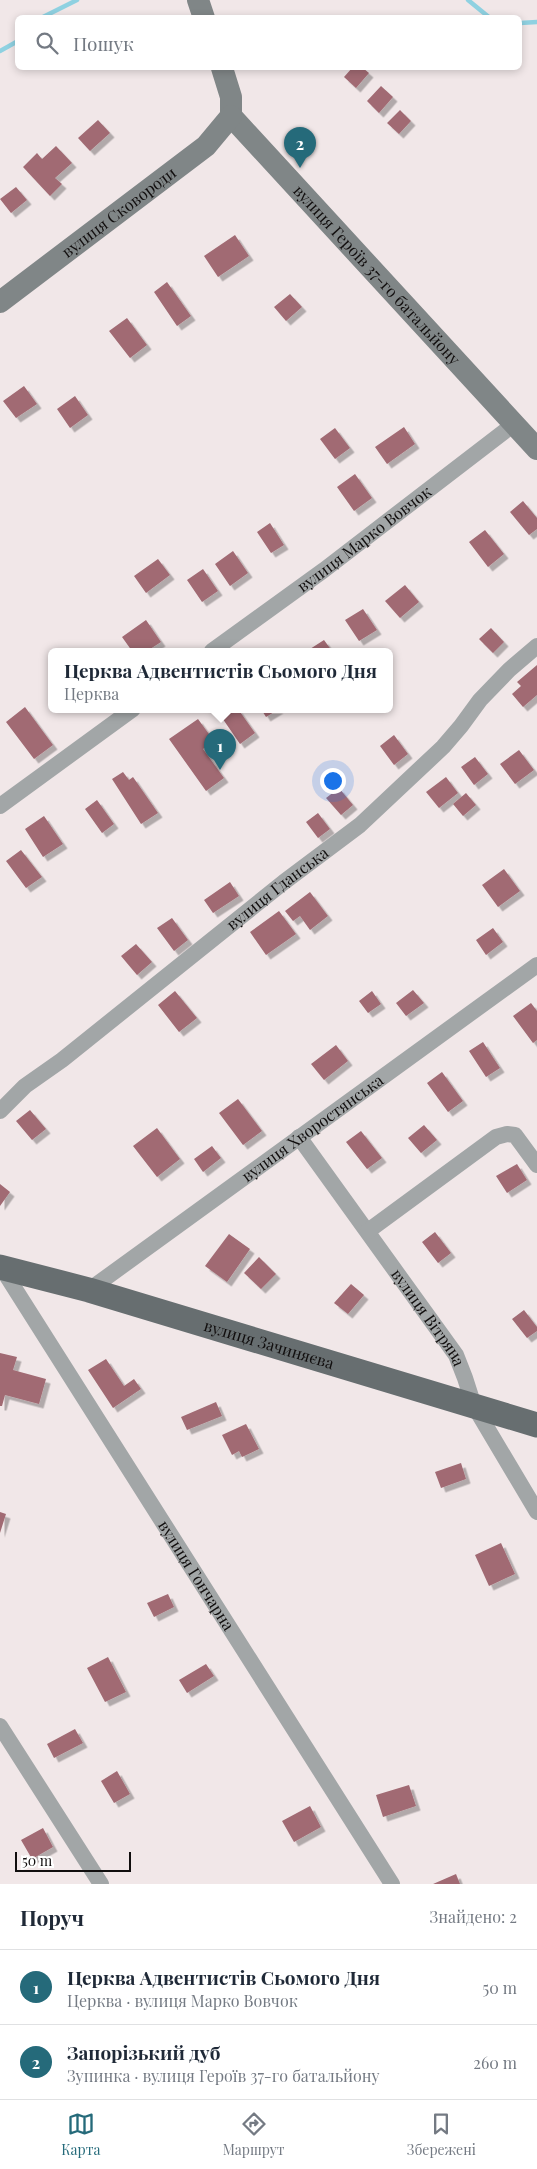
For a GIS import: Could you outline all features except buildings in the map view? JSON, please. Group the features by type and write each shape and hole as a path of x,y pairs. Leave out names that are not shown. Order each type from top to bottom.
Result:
{"main road":[{"name":"вулиця Зачиняєва","path":"0,1267 89,1290 537,1425"}],"street":[{"path":"198,0 203,15"},
{"path":"223,70 231,97 231,116"},
{"name":"вулиця Сковороди","path":"0,302 206,146 231,116"},
{"name":"вулиця Героїв 37-го батальйону","path":"231,116 537,449"},
{"name":"вулиця Марко Вовчок","path":"216,648 324,570 514,424"},
{"name":"вулиця Гданська","path":"0,1111 26,1086 62,1060 284,882 360,825 443,747 480,700 509,670 537,646"},
{"path":"0,806 128,713"},
{"name":"вулиця Хворостянська","path":"89,1290 537,965"},
{"path":"368,1231 496,1137 507,1134 514,1135 537,1165"},
{"name":"вулиця Вітряна","path":"299,1137 456,1355 474,1406 537,1512"},
{"name":"вулиця Гончарна","path":"0,1267 392,1884"},
{"path":"0,1726 101,1884"}],"waterway":[{"path":"47,15 77,0"},
{"path":"468,0 486,15"},
{"path":"522,23 537,22"},
{"path":"0,51 15,43"}],"place":[{"name":"Запорізький дуб","path":"300,168"},
{"name":"Церква Адвентистів Сьомого Дня","path":"220,770"}]}
